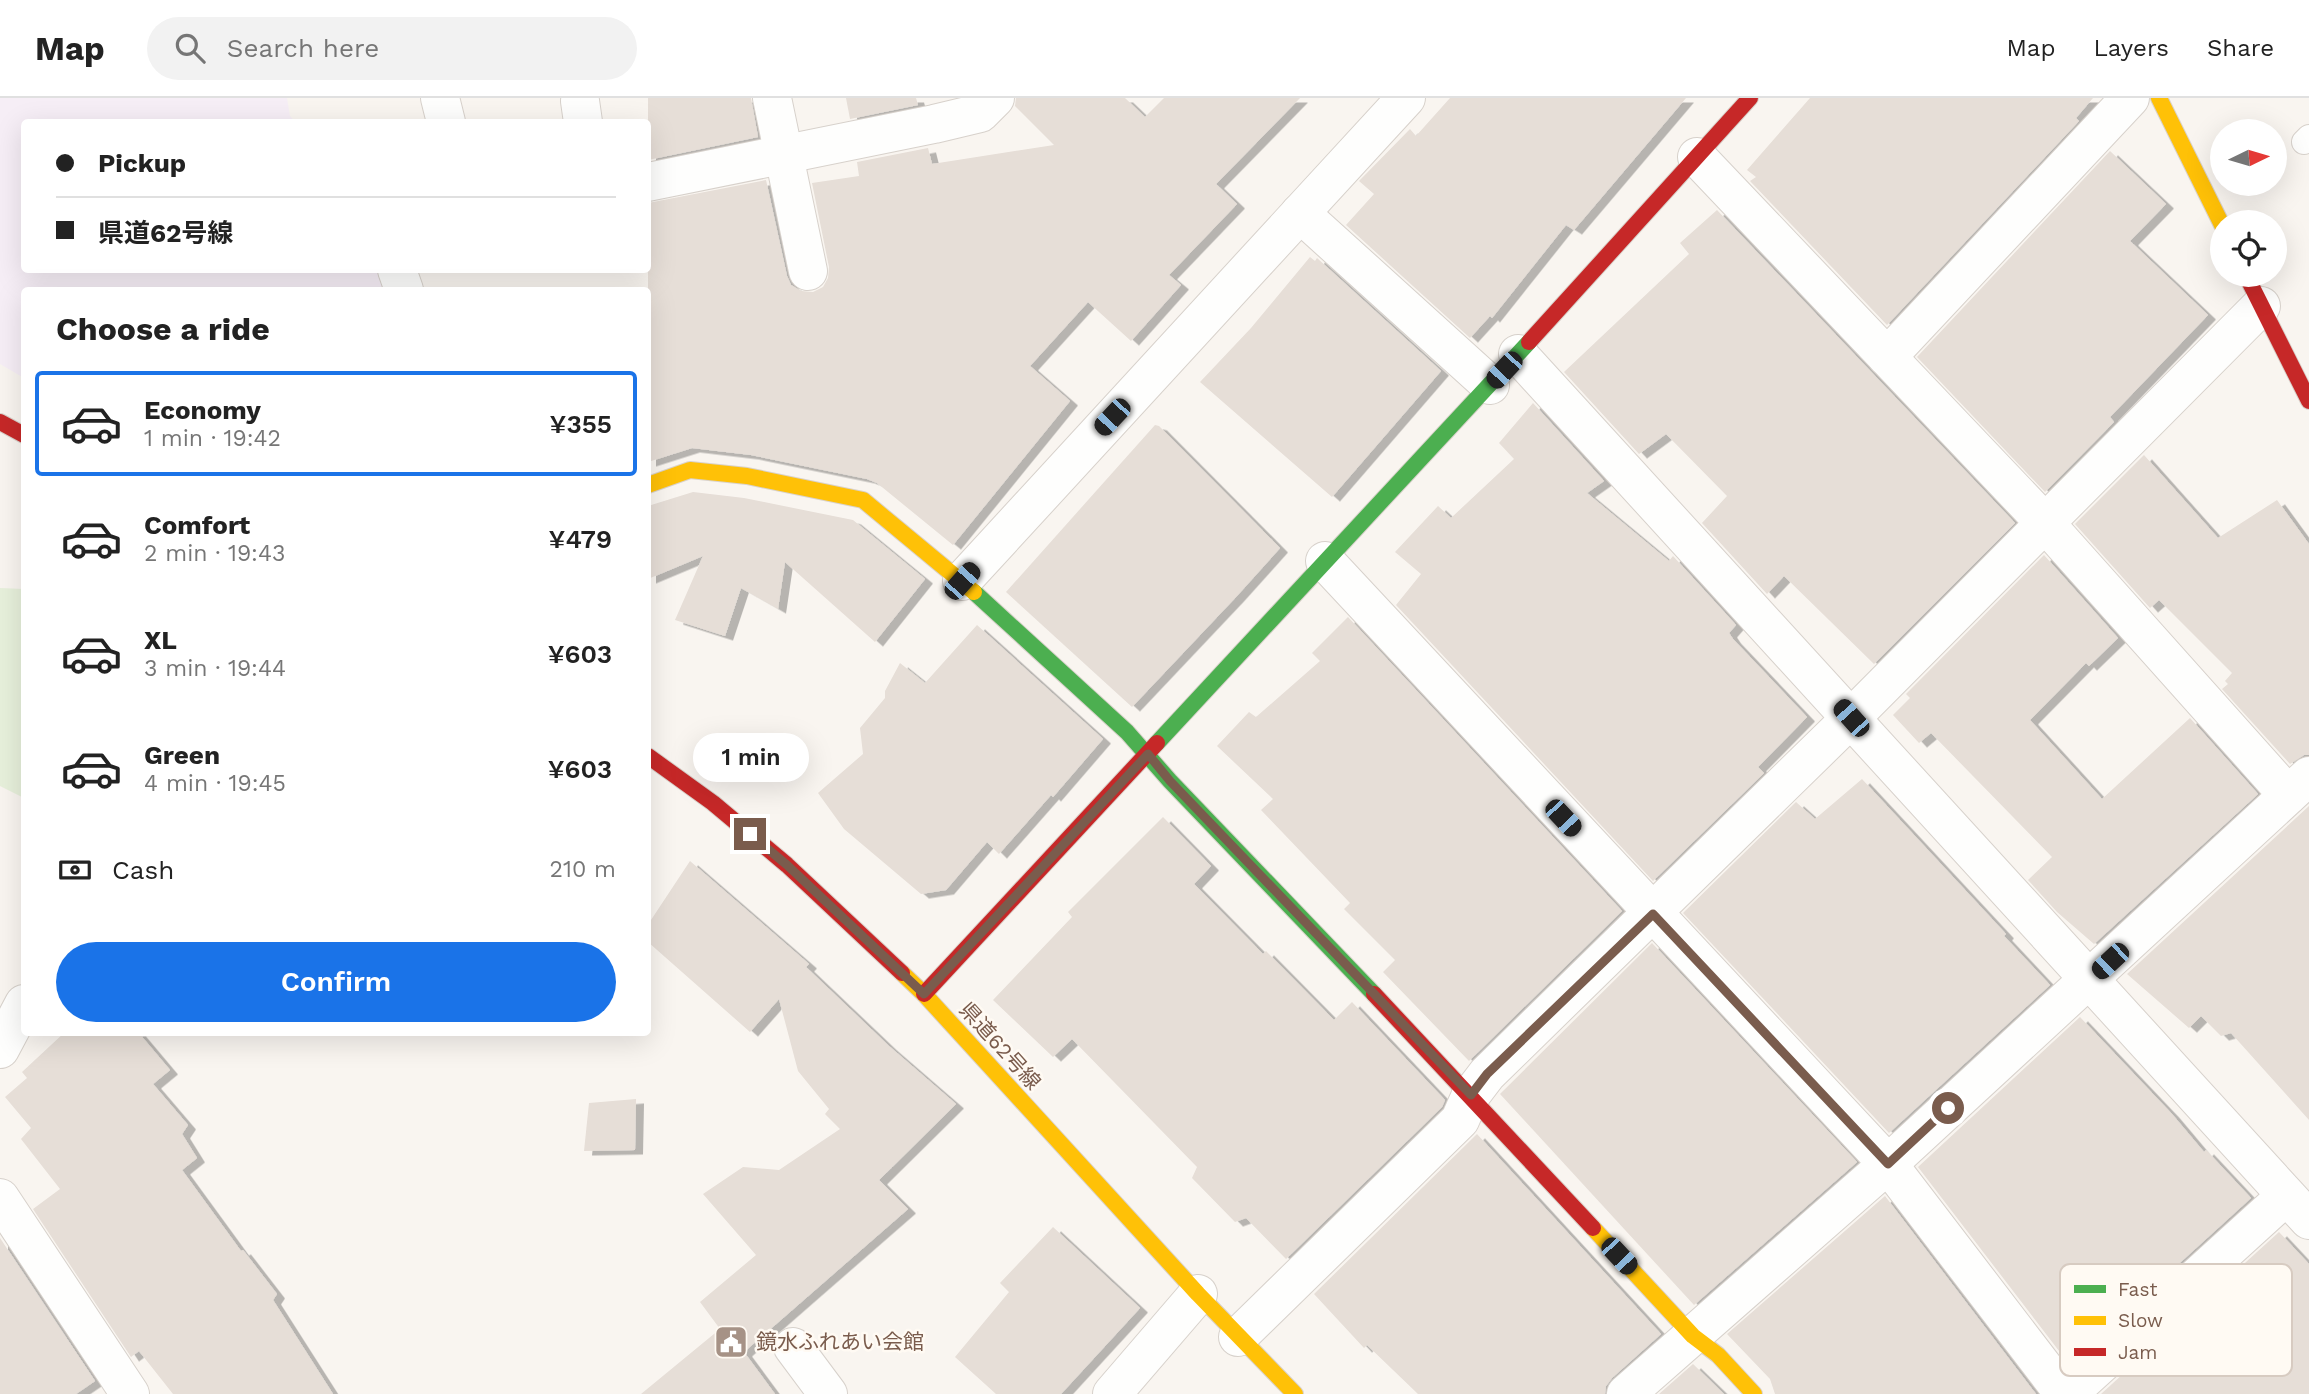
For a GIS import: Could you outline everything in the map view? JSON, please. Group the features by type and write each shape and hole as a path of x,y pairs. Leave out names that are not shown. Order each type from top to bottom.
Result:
{"street":[{"path":"440,98 445,119"},
{"path":"772,98 808,271"},
{"path":"651,181 923,127 980,113 995,98"},
{"path":"962,581 1406,98"},
{"path":"924,994 1518,355 1750,98"},
{"path":"1888,358 2130,98"},
{"path":"2159,98 2215,210"},
{"path":"1626,1394 1888,1164 2298,785 1715,179 1697,157"},
{"path":"1300,213 1490,385"},
{"path":"1238,1337 1460,1119 1471,1095 1487,1074 1653,914 2045,523 2253,290 2309,401"},
{"path":"1518,355 2298,1208 2228,1264"},
{"path":"0,422 21,433"},
{"path":"651,484 690,470 747,476 863,500 962,581 1127,732 1170,781 1471,1095 1693,1336 1718,1355 1754,1394"},
{"path":"1325,561 1888,1164 2066,1394 2088,1376"},
{"name":"県道62号線","path":"651,758 713,803 787,865 924,994 1198,1294 1295,1394"},
{"path":"0,1049 21,1010"},
{"path":"0,1198 130,1394"},
{"path":"1112,1394 1198,1294"},
{"path":"793,1348 828,1394"}],"shaded area":[{"path":"0,98 287,98 292,119 21,119 21,273 385,273 387,287 21,287 21,376 0,364"}],"green space":[{"path":"0,588 21,589 21,796 0,786"}],"building":[{"path":"648,98 751,98 758,137 651,159 651,119 648,119"},
{"path":"846,98 916,98 918,105 850,119"},
{"path":"1016,98 1125,98 1145,117 1164,98 1300,98 1216,184 1237,204 1169,275 1181,285 1131,341 1088,302 1030,366 1070,401 953,545 877,483 867,479 751,455 692,448 651,461 651,287 648,287 648,273 651,273 651,202 766,180 787,276 791,285 801,291 813,292 823,287 828,278 829,267 812,183 859,176 857,162 928,148 932,164 1054,145 1015,106"},
{"path":"1450,98 1686,98 1574,230 1566,225 1492,318 1490,316 1470,338 1346,225 1374,194 1359,181 1410,129 1416,136"},
{"path":"1810,98 2093,98 2076,118 2079,121 1887,325 1750,181 1756,177 1747,170"},
{"path":"2110,151 2166,204 2130,241 2208,315 2110,417 2114,422 2045,492 1917,357"},
{"path":"1717,210 2015,523 1874,664 1784,576 1767,594 1702,523 1727,496 1666,434 1639,454 1564,372 1689,254 1680,243"},
{"path":"1310,257 1315,261 1317,258 1441,371 1332,497 1200,382 1251,328"},
{"path":"1533,403 1604,481 1587,493 1669,561 1673,556 1736,625 1729,633 1733,639 1807,717 1758,767 1764,773 1653,881 1396,605 1421,574 1395,552 1438,506 1451,518 1514,459 1499,443"},
{"path":"1155,425 1280,548 1132,707 1006,592"},
{"path":"2144,455 2218,538 2277,500 2309,544 2309,755 2304,755 2290,764 2222,689 2228,684 2225,681 2232,673 2159,600 2150,608 2075,524"},
{"path":"693,492 744,498 853,520 925,579 875,642 785,562 778,609 741,588 725,636 675,620 703,556 651,578 651,505"},
{"path":"2044,555 2118,638 2089,666 2086,663 2030,720 2102,799 2190,718 2258,794 2094,944 2057,912 2028,880 2052,857 1931,733 1919,743 1893,715 1910,698 1906,694"},
{"path":"1348,617 1622,911 1469,1061 1383,972 1395,960 1344,909 1350,903 1261,810 1273,799 1217,746 1249,712 1256,717 1320,661 1312,653"},
{"path":"977,625 1103,739 999,854 987,842 946,890 921,894 844,829 818,793 863,754 860,728 885,698 885,691 900,663 925,683"},
{"path":"1862,779 2050,985 1889,1133 1683,913 1796,802 1815,819"},
{"path":"2309,806 2309,1120 2231,1033 2221,1036 2201,1016 2189,1028 2127,974"},
{"path":"1163,817 1211,866 1194,884 1263,954 1266,951 1334,1020 1352,1002 1445,1100 1442,1107 1286,1259 1246,1218 1235,1222 1192,1178 1197,1167 1072,1039 1053,1057 993,1000 1072,917 1068,912"},
{"path":"690,861 809,964 806,967 889,1046 956,1104 879,1180 908,1209 744,1352 775,1394 641,1394 720,1329 700,1302 756,1255 703,1194 743,1167 779,1170 840,1129 825,1114 829,1109 798,1071 779,999 750,1032 651,945 651,920"},
{"path":"1652,943 1857,1162 1694,1305 1500,1094"},
{"path":"2080,1017 2172,1114 2204,1152 2206,1150 2251,1198 2179,1264 2060,1264 2060,1352 1918,1167"},
{"path":"61,1036 141,1036 170,1070 153,1084 188,1125 182,1134 197,1158 182,1170 241,1251 243,1250 277,1294 273,1300 333,1394 173,1394 139,1351 131,1357 33,1209 60,1189 21,1139 31,1128 5,1097 27,1078 22,1072"},
{"path":"636,1099 635,1150 584,1151 589,1103"},
{"path":"1477,1134 1661,1334 1612,1378 1606,1386 1605,1394 1418,1394 1367,1345 1364,1348 1314,1294"},
{"path":"1885,1196 2036,1394 1775,1394 1770,1379 1727,1334"},
{"path":"1053,1227 1140,1308 1061,1394 996,1394 955,1357 1009,1292 1000,1283"},
{"path":"2279,1232 2309,1264 2309,1394 2101,1394 2121,1376 2292,1376 2292,1264 2244,1264"},
{"path":"0,1238 95,1381 76,1394 0,1394"},
{"path":"1693,1364 1724,1394 1659,1394"}],"traffic: fast":[{"path":"1157,743 1529,342"},
{"path":"974,592 1127,732 1170,781 1374,994"}],"traffic: slow":[{"path":"2159,98 2215,210"},
{"path":"651,484 690,470 747,476 863,500 974,592"},
{"path":"902,973 1198,1294 1295,1394"},
{"path":"1593,1228 1693,1336 1718,1355 1754,1394"}],"traffic: jam":[{"path":"1529,342 1750,98"},
{"path":"2252,287 2309,401"},
{"path":"0,422 21,433"},
{"path":"924,994 1157,743"},
{"path":"651,758 713,803 787,865 902,973"},
{"path":"1374,994 1593,1228"}],"place":[{"name":"鏡水ふれあい会館","path":"731,1342"}],"route":[{"path":"750,834 787,865 924,994 1148,754 1170,781 1471,1095 1487,1074 1653,914 1888,1164 1948,1108"}]}
